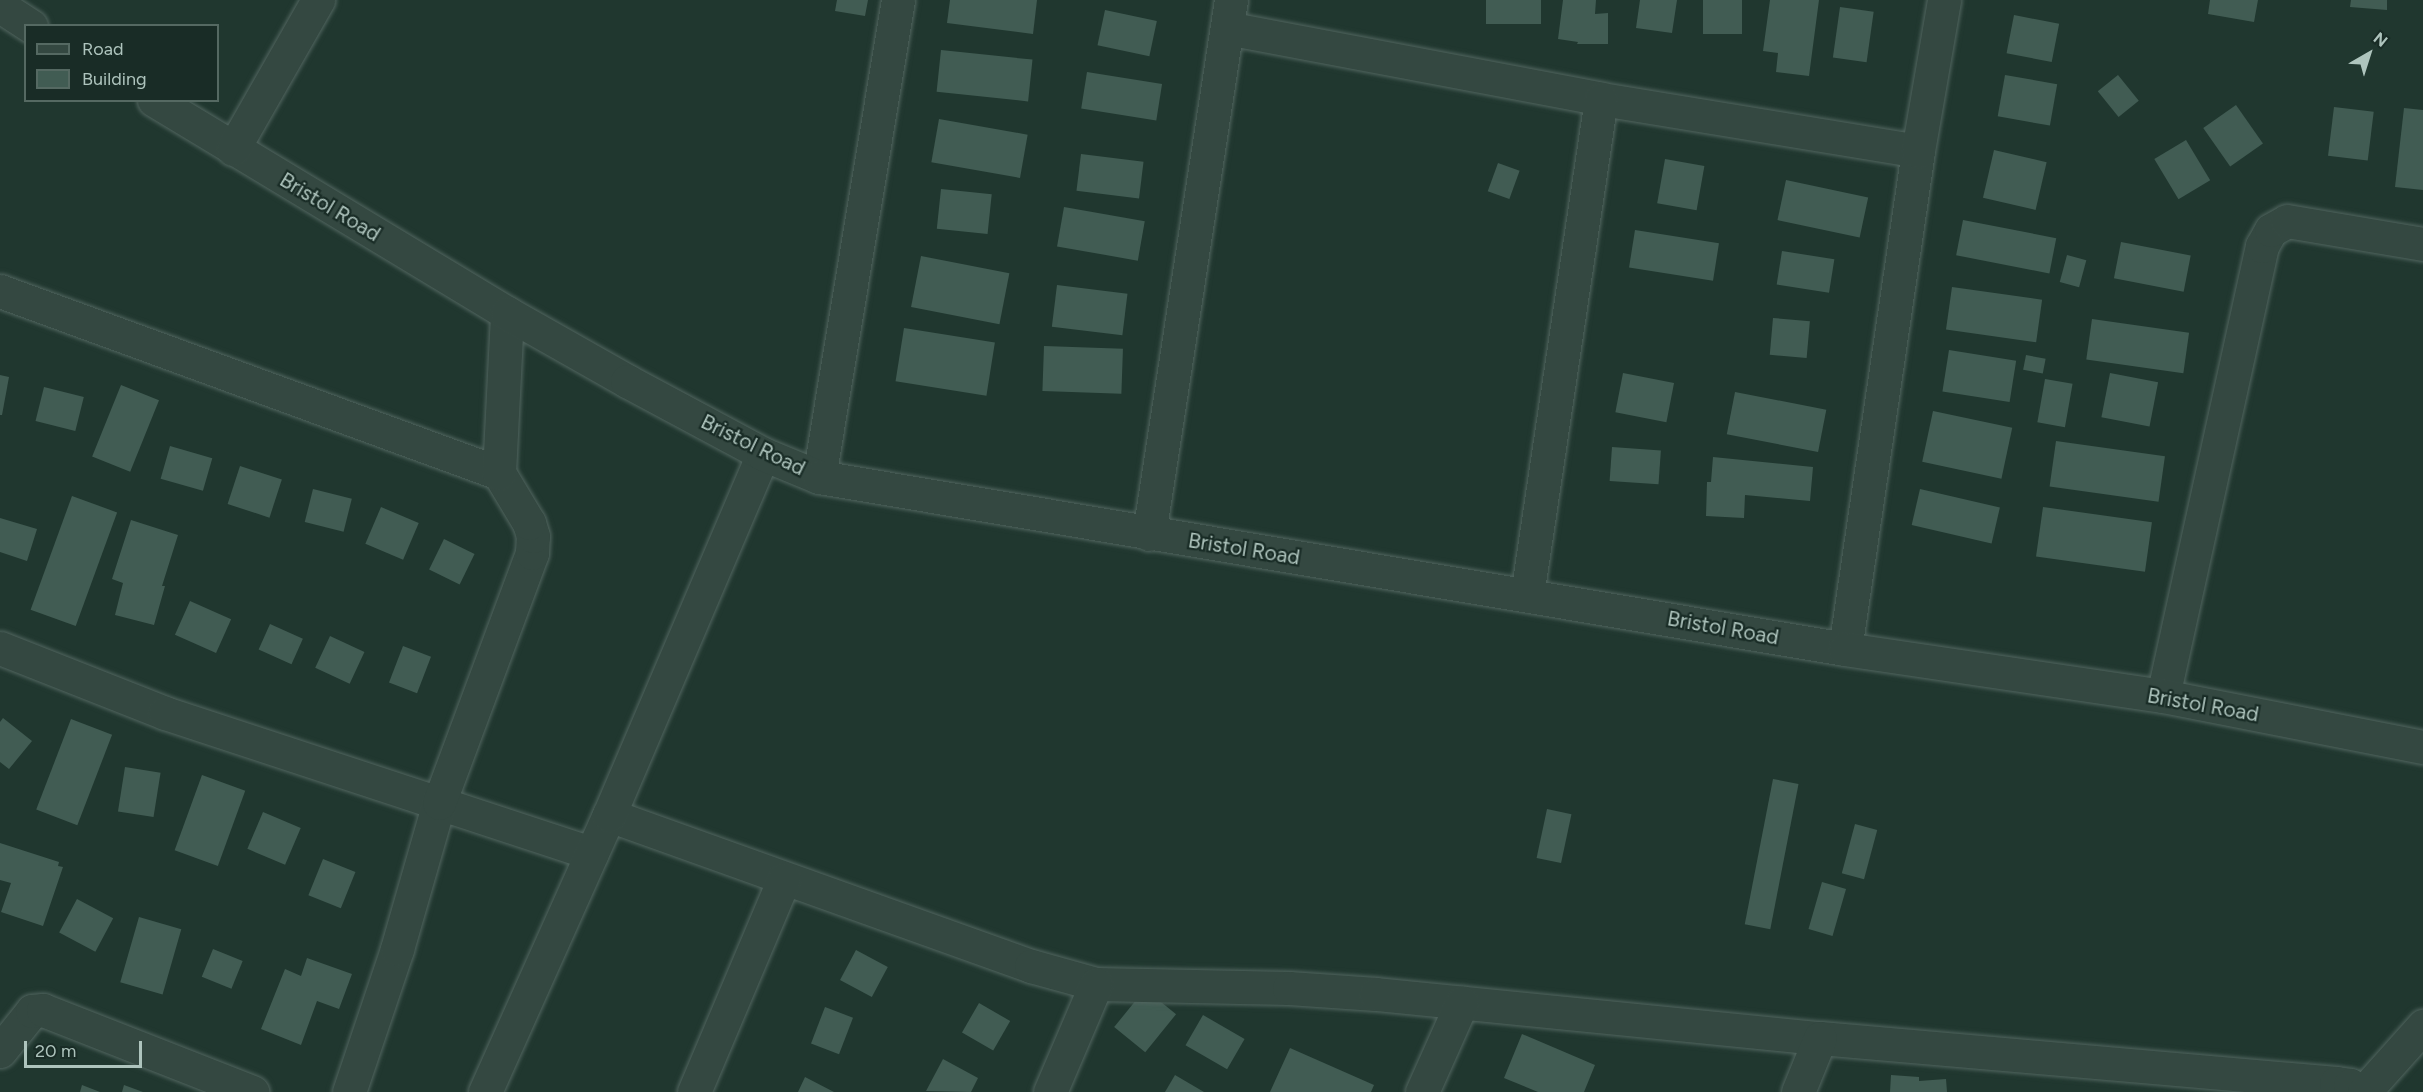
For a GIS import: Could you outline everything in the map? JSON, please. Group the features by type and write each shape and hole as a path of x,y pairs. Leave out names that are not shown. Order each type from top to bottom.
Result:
{"street":[{"path":"233,149 318,0"},
{"path":"819,477 898,0"},
{"path":"1845,649 1918,151 1944,0"},
{"path":"0,6 28,24"},
{"path":"1149,534 1229,14 1601,99 1918,151"},
{"path":"1527,595 1601,99"},
{"name":"Bristol Road","path":"157,102 507,313 763,454 819,477 1845,649 2163,696 2423,747"},
{"path":"2163,696 2262,246 2271,230 2287,220 2423,244"},
{"path":"0,291 499,473"},
{"path":"349,1092 396,949 440,803 532,553 533,536 530,523 499,473 507,313"},
{"path":"484,1092 609,815 763,454"},
{"path":"0,648 165,713 592,853"},
{"path":"609,815 1032,966 1096,984 1289,988 1462,1002 1820,1038 2336,1083 2350,1085 2362,1092 2423,1026"},
{"path":"694,1092 784,879"},
{"path":"1050,1092 1096,984"},
{"path":"1422,1092 1462,1002"},
{"path":"0,1051 32,1011 43,1010 252,1092"},
{"path":"1798,1092 1820,1038"}],"building":[{"path":"837,0 868,0 865,16 835,11"},
{"path":"950,0 1037,0 1033,34 947,23"},
{"path":"1486,0 1541,0 1541,24 1486,24"},
{"path":"1563,0 1596,0 1595,14 1608,13 1608,44 1577,44 1578,42 1558,39"},
{"path":"1640,0 1677,0 1672,33 1636,28"},
{"path":"1703,0 1742,0 1742,34 1703,34"},
{"path":"1770,0 1819,0 1809,76 1776,72 1778,53 1763,51"},
{"path":"2210,0 2258,0 2254,22 2208,14"},
{"path":"2351,0 2387,0 2387,10 2350,7"},
{"path":"1840,7 1874,12 1867,62 1833,58"},
{"path":"1105,10 1157,21 1149,56 1098,45"},
{"path":"2014,15 2059,24 2052,62 2007,53"},
{"path":"941,50 1032,60 1028,101 937,92"},
{"path":"1087,72 1162,84 1156,120 1081,109"},
{"path":"2005,75 2057,84 2050,126 1998,116"},
{"path":"2118,75 2139,101 2119,117 2098,91"},
{"path":"2236,105 2263,144 2230,166 2203,128"},
{"path":"2334,107 2374,112 2368,161 2328,156"},
{"path":"2404,108 2423,110 2423,190 2395,187"},
{"path":"939,119 1028,135 1020,178 931,162"},
{"path":"2186,140 2210,180 2178,199 2154,159"},
{"path":"1994,150 2047,162 2036,210 1983,198"},
{"path":"1081,154 1144,162 1139,198 1076,191"},
{"path":"1665,159 1704,166 1697,210 1657,203"},
{"path":"1498,163 1520,171 1509,199 1488,191"},
{"path":"1786,180 1868,197 1860,238 1777,220"},
{"path":"941,189 992,194 988,234 937,229"},
{"path":"1064,207 1145,221 1138,261 1057,246"},
{"path":"1963,220 2056,238 2049,273 1956,255"},
{"path":"1635,230 1719,243 1713,281 1629,268"},
{"path":"2121,242 2191,256 2184,292 2114,278"},
{"path":"1782,251 1834,259 1829,293 1777,285"},
{"path":"2067,255 2086,260 2079,287 2060,282"},
{"path":"921,256 1009,273 999,324 911,307"},
{"path":"1057,285 1127,294 1122,335 1052,327"},
{"path":"1952,287 2042,300 2036,342 1946,330"},
{"path":"1773,318 1810,321 1807,358 1770,355"},
{"path":"2092,319 2189,333 2183,373 2086,360"},
{"path":"904,328 995,342 986,396 896,381"},
{"path":"1044,346 1123,349 1121,394 1042,391"},
{"path":"1949,350 2016,361 2010,402 1942,391"},
{"path":"2026,355 2046,359 2043,374 2023,370"},
{"path":"1623,373 1674,383 1666,422 1615,412"},
{"path":"2110,373 2158,382 2150,427 2101,417"},
{"path":"0,375 9,377 2,415 0,415"},
{"path":"2045,379 2073,384 2065,427 2037,422"},
{"path":"121,385 159,400 130,472 92,456"},
{"path":"44,387 84,397 75,431 36,421"},
{"path":"1735,392 1826,410 1818,452 1727,434"},
{"path":"1933,411 2012,428 2001,479 1922,462"},
{"path":"2056,441 2165,456 2159,502 2050,487"},
{"path":"170,446 212,458 203,491 161,479"},
{"path":"1612,447 1661,450 1659,484 1610,481"},
{"path":"1713,457 1813,467 1810,501 1745,495 1744,518 1706,516 1707,482 1711,482"},
{"path":"240,466 282,480 269,518 228,504"},
{"path":"313,489 352,499 344,532 305,522"},
{"path":"1920,489 2000,507 1992,543 1912,525"},
{"path":"72,496 117,512 76,626 31,610"},
{"path":"381,507 419,523 403,560 365,544"},
{"path":"2043,507 2152,522 2145,572 2036,557"},
{"path":"0,518 37,529 27,561 0,552"},
{"path":"131,520 178,535 162,586 165,586 154,625 115,615 123,583 112,579"},
{"path":"444,539 475,554 460,584 429,570"},
{"path":"190,601 231,619 216,653 175,635"},
{"path":"270,624 303,639 291,664 259,650"},
{"path":"330,636 364,652 350,684 315,668"},
{"path":"403,646 431,657 417,693 389,682"},
{"path":"3,718 32,741 9,769 0,762 0,722"},
{"path":"71,719 112,735 77,825 36,810"},
{"path":"125,767 161,773 154,817 118,811"},
{"path":"202,775 245,791 218,866 175,850"},
{"path":"1773,779 1799,784 1770,929 1745,924"},
{"path":"1547,809 1571,814 1561,863 1537,858"},
{"path":"263,812 301,828 285,865 247,849"},
{"path":"1855,824 1877,830 1864,879 1842,873"},
{"path":"0,843 59,862 58,866 63,867 43,926 1,912 11,883 0,880"},
{"path":"323,859 355,872 341,908 308,895"},
{"path":"1822,882 1846,889 1833,936 1808,929"},
{"path":"77,899 113,918 95,952 59,933"},
{"path":"139,917 181,929 163,994 120,982"},
{"path":"213,949 243,961 231,989 202,977"},
{"path":"856,950 888,967 872,997 840,980"},
{"path":"307,958 352,974 339,1009 317,1001 301,1045 261,1029 285,969 301,976"},
{"path":"1145,989 1176,1014 1145,1052 1114,1027"},
{"path":"979,1003 1010,1021 993,1050 962,1032"},
{"path":"825,1007 853,1018 839,1054 811,1043"},
{"path":"1203,1015 1245,1039 1227,1069 1186,1045"},
{"path":"1522,1034 1595,1065 1584,1092 1538,1092 1504,1078"},
{"path":"1290,1048 1374,1085 1371,1092 1270,1092"},
{"path":"943,1059 978,1078 971,1092 926,1091"},
{"path":"1175,1075 1204,1092 1165,1092"},
{"path":"1891,1075 1919,1077 1919,1081 1946,1079 1947,1092 1890,1092"},
{"path":"805,1077 834,1092 798,1092"},
{"path":"82,1085 100,1092 80,1092"},
{"path":"124,1085 143,1092 122,1092"}]}
